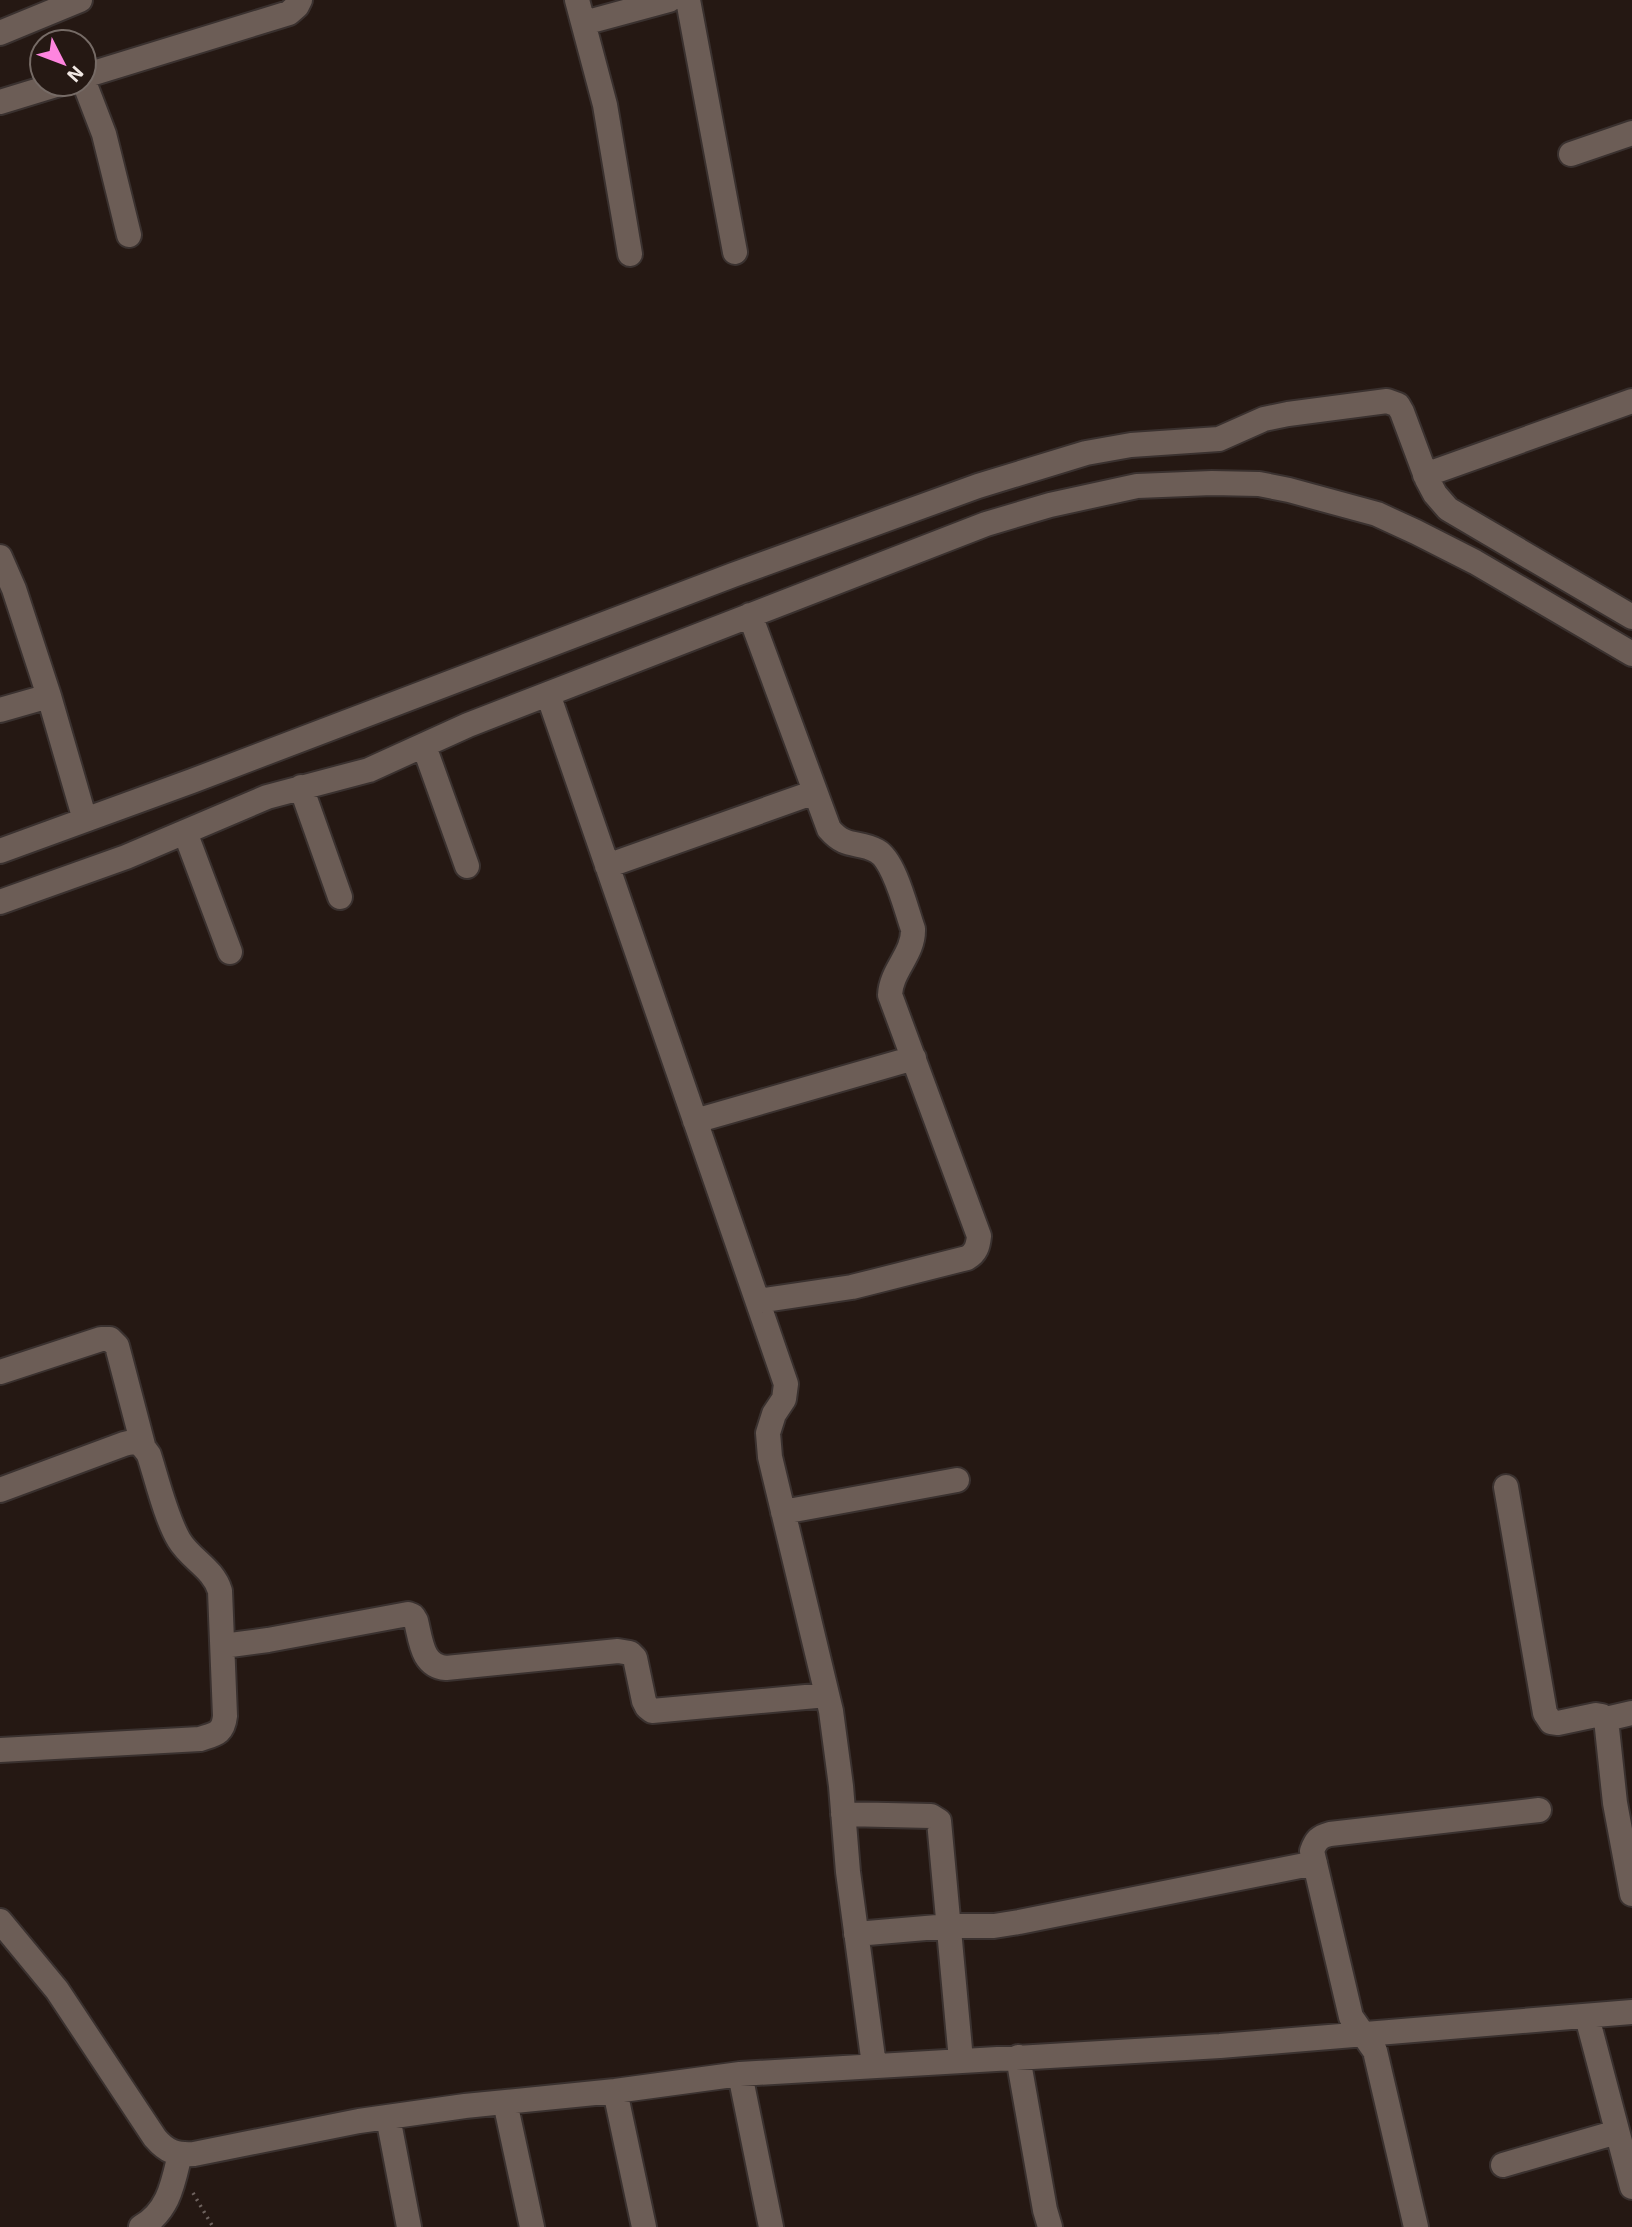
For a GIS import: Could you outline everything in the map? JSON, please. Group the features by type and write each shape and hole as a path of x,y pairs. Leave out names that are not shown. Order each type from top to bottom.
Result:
{"street":[{"path":"0,33 80,0"},
{"path":"98,74 289,13 300,0"},
{"path":"630,254 605,105 581,12 669,0"},
{"path":"688,0 735,252"},
{"path":"0,102 28,93"},
{"path":"91,98 104,134 129,235"},
{"path":"1571,154 1632,133"},
{"path":"0,851 192,781 733,575 978,486 1086,453 1131,445 1219,439 1264,419 1287,414 1387,401 1398,405 1435,494 1457,515 1632,617"},
{"path":"1425,475 1632,401"},
{"path":"0,902 126,857 267,797 369,770 468,725 986,524 1050,505 1137,486 1259,484 1377,514 1475,562 1632,654"},
{"path":"0,558 14,589 49,696 85,820"},
{"path":"750,615 829,829 843,842 877,850 885,857 892,870 914,939 894,976 890,995 979,1236 974,1254 967,1258 879,1281 758,1301"},
{"path":"548,694 786,1384 784,1399 774,1414 768,1433 770,1458 827,1695 836,1745 856,1934 874,2065"},
{"path":"0,710 49,696"},
{"path":"424,746 467,866"},
{"path":"300,787 340,897"},
{"path":"607,866 815,792"},
{"path":"185,832 230,952"},
{"path":"695,1121 914,1058"},
{"path":"0,1372 101,1339 110,1339 117,1346 143,1445 180,1541 211,1572 220,1591 225,1716 224,1726 215,1734 200,1739 0,1750"},
{"path":"0,1490 124,1444 134,1441 143,1445"},
{"path":"783,1512 957,1480"},
{"path":"1506,1488 1546,1718 1550,1722 1558,1723 1596,1715 1606,1719 1632,1713"},
{"path":"223,1646 408,1614 416,1621 426,1659 436,1668 618,1651 630,1653 635,1658 647,1707 652,1711 827,1695"},
{"path":"1606,1719 1615,1803 1632,1894"},
{"path":"1416,2227 1375,2051 1354,2023 1348,2010 1312,1851 1315,1841 1330,1834 1539,1810"},
{"path":"843,1814 931,1816 939,1821 961,2060"},
{"path":"856,1934 949,1926 994,1926 1315,1863"},
{"path":"0,1921 57,1990 155,2138 178,2161"},
{"path":"178,2161 194,2154 388,2117 740,2074 1220,2046 1632,2012"},
{"path":"1587,2017 1632,2187"},
{"path":"1018,2057 1050,2227"},
{"path":"740,2074 771,2227"},
{"path":"615,2091 644,2227"},
{"path":"505,2102 532,2227"},
{"path":"388,2117 409,2227"},
{"path":"1503,2165 1617,2132"},
{"path":"141,2227 158,2214 168,2199 178,2161"}],"path":[{"path":"178,2161 213,2227"}]}
